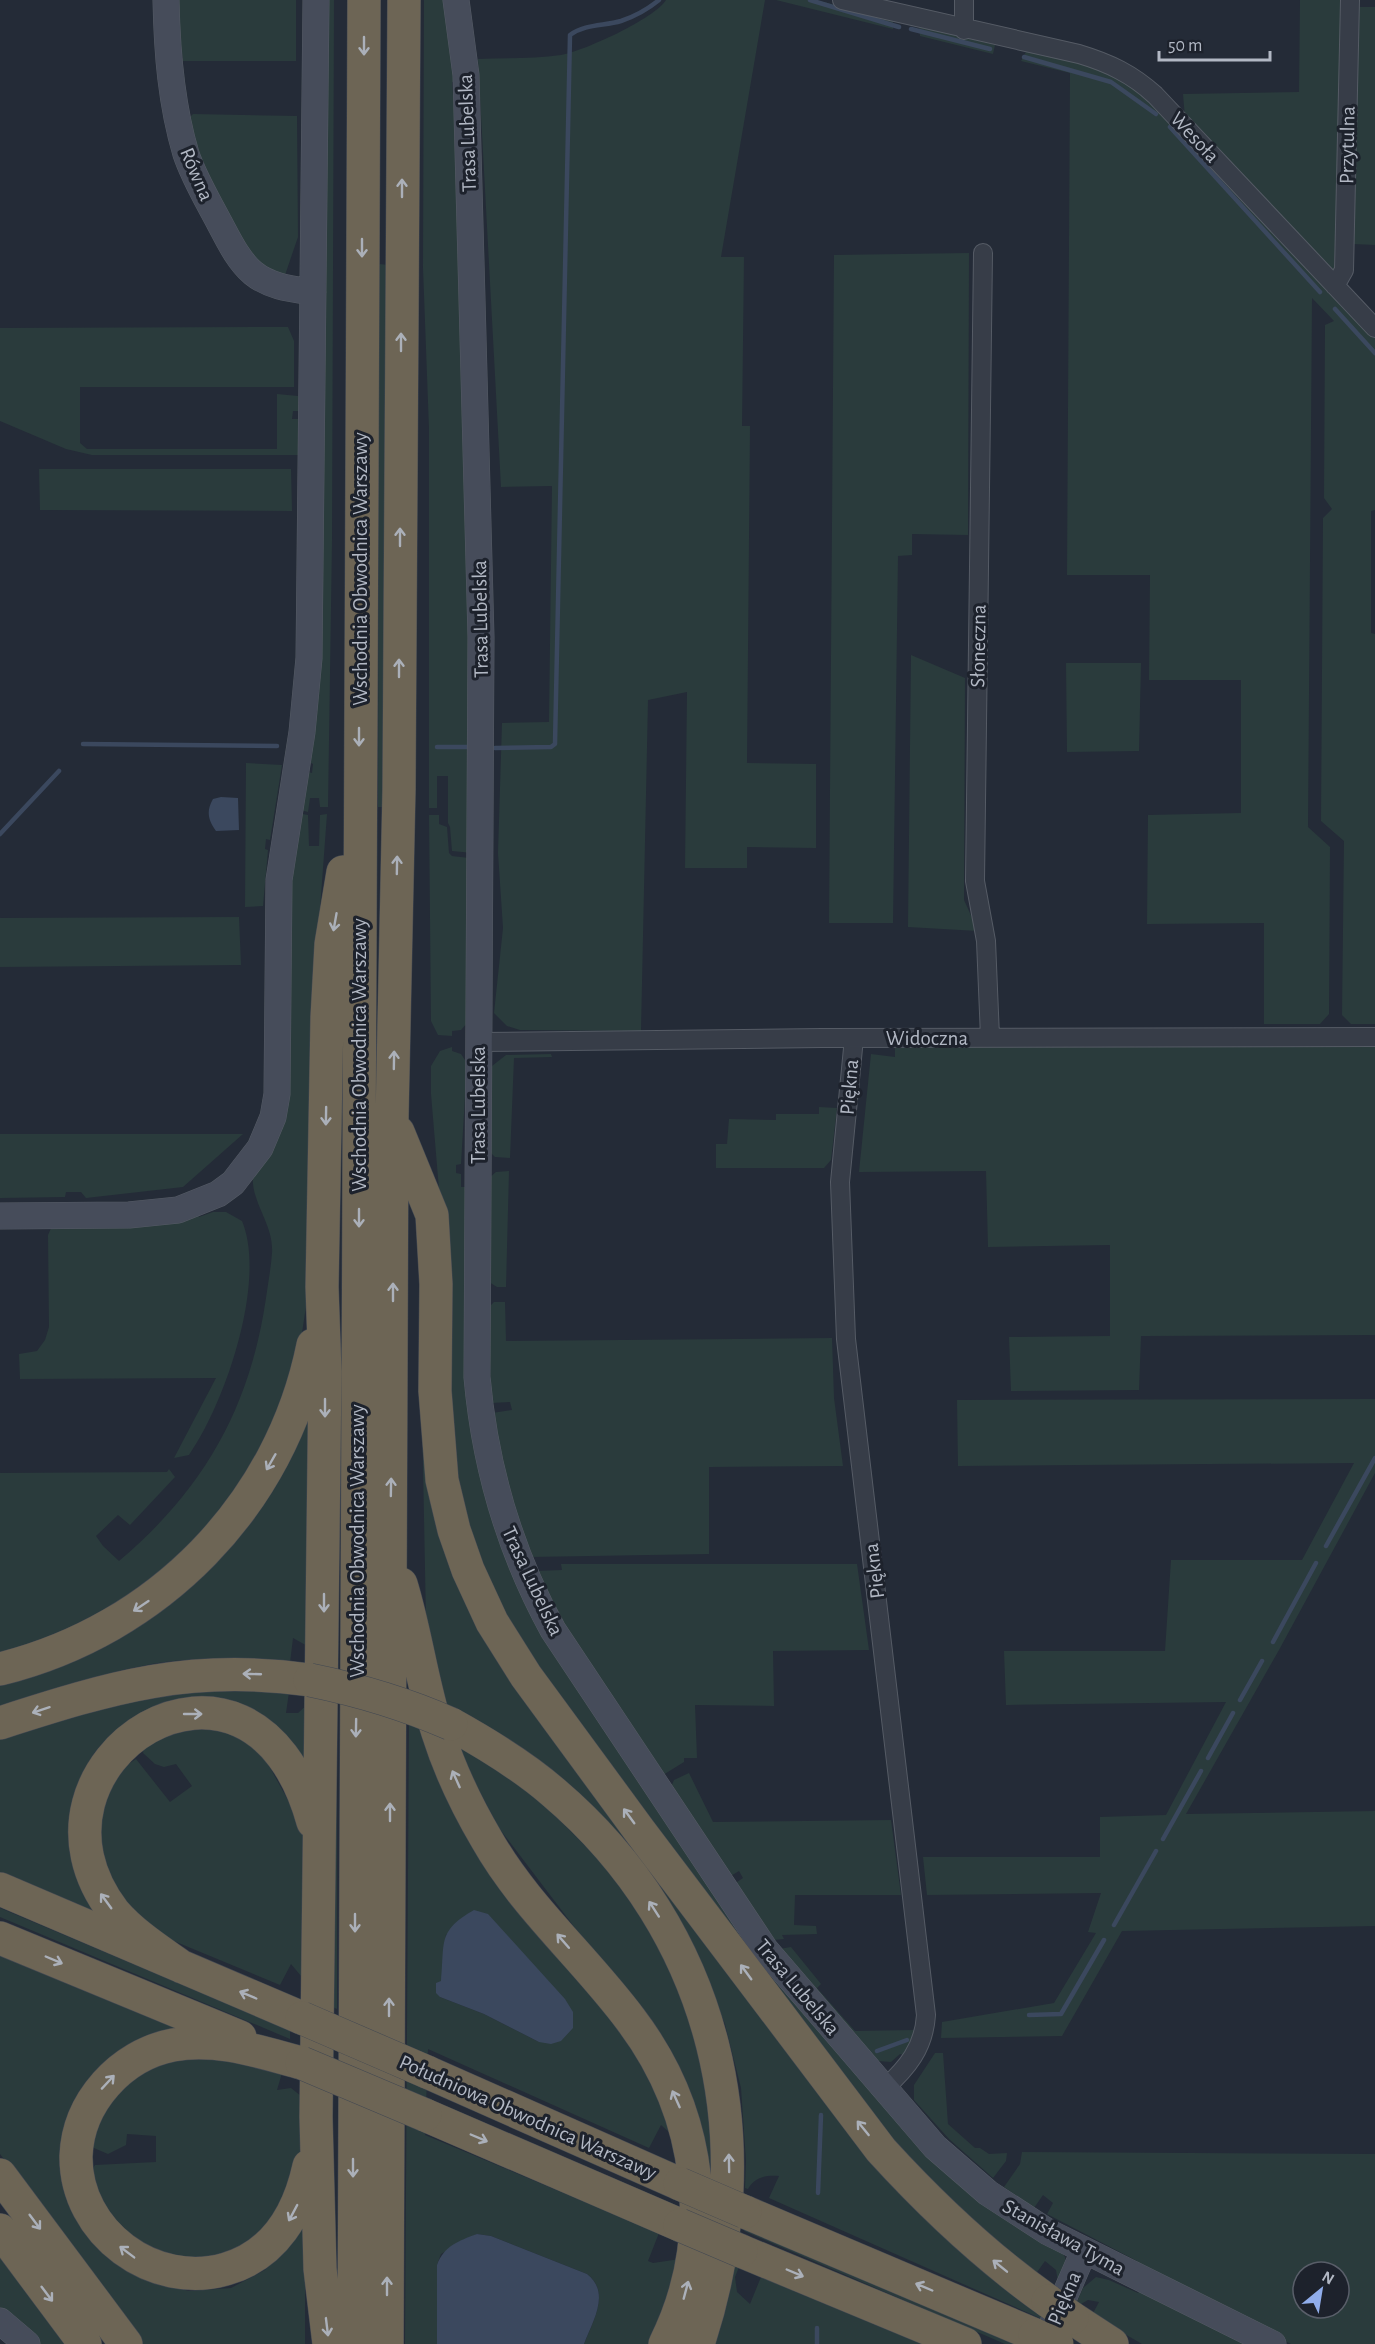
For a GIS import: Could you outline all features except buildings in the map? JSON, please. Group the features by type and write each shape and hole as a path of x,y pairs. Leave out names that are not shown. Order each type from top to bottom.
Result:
{"highway":[{"name":"Wschodnia Obwodnica Warszawy","path":"354,2344 353,2110 361,1050 359,781 364,0"},
{"name":"Wschodnia Obwodnica Warszawy","path":"387,2344 393,1118 399,778 404,0"},
{"path":"329,2344 320,2269 316,2116 326,1372 322,1287 331,944 359,781"},
{"path":"393,1118 432,1215 436,1284 435,1391 442,1480 454,1530 468,1570 492,1622 526,1676 639,1830 881,2150 918,2191 1013,2276 1051,2328 1112,2344"},
{"path":"0,1669 68,1647 111,1626 159,1594 196,1562 225,1530 254,1491 293,1415 308,1372 322,1287"},
{"path":"390,1545 414,1626 420,1662 438,1733 465,1800 513,1881 631,2019 654,2053 678,2104 690,2142 695,2172 697,2225 685,2294 665,2344"},
{"path":"0,1723 82,1696 163,1678 236,1674 310,1680 373,1695 452,1724 516,1763 553,1792 590,1826 627,1869 657,1913 682,1960 702,2007 715,2052 724,2103 729,2175 726,2222 719,2271 698,2344"},
{"path":"182,1967 138,1935 114,1912 88,1870 81,1844 80,1816 87,1788 101,1762 124,1737 139,1727 163,1718 189,1713 217,1715 258,1732 279,1749 294,1771 306,1797 319,1855"},
{"name":"Południowa Obwodnica Warszawy","path":"0,1888 680,2184 1051,2328"},
{"name":"Południowa Obwodnica Warszawy","path":"0,1938 302,2062 741,2251 965,2344"},
{"path":"302,2062 235,2046 200,2043 173,2045 150,2052 127,2064 105,2083 90,2107 80,2134 76,2156 85,2199 97,2223 115,2243 136,2259 161,2270 189,2275 212,2273 236,2266 259,2253 276,2238 292,2217 304,2192 316,2116"},
{"path":"0,2175 126,2344"},
{"path":"0,2230 85,2344"}],"street":[{"name":"Równa","path":"166,0 171,80 179,126 186,155 203,192 237,254 253,272 274,285 313,292"},
{"path":"0,1216 129,1215 178,1210 218,1194 233,1183 250,1164 267,1134 278,1084 276,944 279,880 302,732 309,658 315,0"},
{"name":"Trasa Lubelska","path":"456,0 466,75 480,591 477,1377 484,1438 493,1482 520,1565 536,1599 573,1660 741,1916 784,1973 884,2089"},
{"name":"Wesoła","path":"842,0 964,30 1079,54 1102,61 1130,74 1155,94 1375,328"},
{"path":"964,0 964,30"},
{"name":"Przytulna","path":"1335,286 1343,276 1344,270 1350,0"},
{"name":"Słoneczna","path":"983,253 975,881 986,941 990,1037"},
{"name":"Widoczna","path":"479,1042 990,1037 1375,1037"},
{"name":"Piękna","path":"854,1038 840,1182 846,1339 926,2015 922,2037 912,2059 884,2089"},
{"name":"Stanisława Tyma","path":"884,2089 935,2147 988,2193 1040,2228 1273,2344"},
{"name":"Piękna","path":"1051,2328 1084,2251"},
{"path":"0,2321 27,2344"}],"shaded area":[{"path":"176,0 296,0 296,61 183,61"},
{"path":"325,0 334,0 332,541 328,807 320,807 319,798 310,798 308,812 301,810 308,772 312,773 313,764 309,762"},
{"path":"424,0 450,0 455,82 452,82 453,95 456,96 473,853 452,851 448,823 448,776 437,776 437,808 429,808 429,429 423,268"},
{"path":"666,0 765,0 721,257 744,257 742,426 750,426 747,763 816,764 816,848 747,847 747,868 685,868 687,692 648,700 641,1031 520,1030 507,1026 494,1013 503,928 498,853 502,723 549,722 552,486 501,487 478,59 540,57 572,52 634,25 659,8"},
{"path":"776,0 816,0 893,20 893,29"},
{"path":"1300,0 1343,0 1334,276 1185,118 1183,94 1299,92"},
{"path":"1359,7 1375,7 1375,245 1353,244"},
{"path":"919,26 995,45 993,54 920,36"},
{"path":"1028,48 1107,68 1155,103 1375,337 1375,510 1371,511 1371,633 1375,634 1375,1024 1351,1024 1342,1015 1344,841 1321,821 1323,518 1332,509 1324,498 1325,325 1334,321 1312,298 1308,827 1330,847 1329,1014 1320,1024 1264,1024 1264,923 1147,924 1148,815 1241,813 1241,680 1149,680 1150,575 1067,575 1070,73 1021,61"},
{"path":"193,114 297,116 298,237 284,278 252,258 200,167 189,118"},
{"path":"969,253 968,535 912,534 912,555 898,556 893,923 829,923 834,255"},
{"path":"379,264 389,265 386,807 378,807"},
{"path":"288,327 294,341 294,387 80,387 80,443 87,449 277,449 277,394 298,396 299,411 293,411 292,419 298,419 298,455 92,455 66,449 0,421 0,328"},
{"path":"39,469 291,469 292,511 40,510"},
{"path":"911,655 965,678 964,900 978,931 908,927"},
{"path":"1066,663 1141,663 1139,751 1067,752"},
{"path":"246,763 282,765 270,840 266,839 265,849 268,850 263,906 245,907"},
{"path":"297,813 308,815 309,846 319,846 320,815 327,814 313,1004 310,1280 300,1346 291,1381 247,1481 188,1552 92,1622 0,1656 0,1473 167,1472 169,1469 175,1477 130,1525 118,1515 96,1536 119,1561 176,1505 199,1475 235,1411 248,1375 259,1338 272,1259 272,1242 255,1194 253,1174 285,958"},
{"path":"429,815 439,815 439,824 447,827 449,853 452,856 469,858 468,1022 461,1030 452,1031 452,1036 438,1035 431,1021"},
{"path":"239,917 241,965 0,967 0,918"},
{"path":"1375,1045 1375,1335 1141,1336 1139,1390 1011,1391 1009,1337 1110,1336 1110,1245 988,1247 986,1171 859,1172 871,1054 895,1057 895,1046"},
{"path":"452,1047 452,1051 461,1054 467,1063 461,1164 456,1165 456,1173 461,1174 461,1187 465,1187 472,1212 506,1556 850,2061 1060,2250 1065,2257 1067,2269 1058,2282 1056,2270 1045,2261 1035,2275 941,2204 511,1640 449,1480 442,1225 431,1094 431,1066 440,1051"},
{"path":"551,1054 552,1057 514,1058 510,1158 495,1157 490,1152 492,1066 506,1055"},
{"path":"819,1107 837,1108 831,1160 824,1168 716,1168 716,1144 727,1144 729,1119 776,1120 776,1114 819,1114"},
{"path":"0,1134 243,1134 183,1187 86,1198 81,1192 66,1192 65,1197 0,1198"},
{"path":"509,1171 506,1287 497,1287 489,1282 489,1178 496,1172"},
{"path":"213,1212 226,1212 242,1221 248,1246 249,1276 246,1308 228,1374 216,1405 203,1433 189,1455 174,1458 216,1378 20,1379 19,1354 37,1351 45,1340 49,1327 48,1235 53,1224 198,1213 199,1217"},
{"path":"494,1302 505,1302 506,1341 832,1338 834,1398 843,1466 709,1467 709,1554 530,1557 513,1509 492,1413 512,1410 510,1402 491,1403 489,1307"},
{"path":"317,1384 309,1647 293,1638 290,1663 216,1659 142,1666 88,1680 0,1709 0,1682 149,1615"},
{"path":"1375,1399 1375,1473 1279,1650 1186,1814 1375,1811 1375,1926 1122,1931 1062,2036 941,2038 942,2022 1054,2003 1096,1933 1088,1932 1101,1893 927,1895 923,1857 1100,1857 1100,1817 1166,1815 1226,1702 1006,1705 1004,1651 1165,1651 1171,1560 1302,1560 1354,1463 958,1466 957,1400"},
{"path":"422,1414 449,1539 738,1973 1047,2308 1042,2319 769,2198 779,2176 761,2178 748,2189 745,2188 746,2161 741,2088 725,2024 675,1914 441,1704 426,1621"},
{"path":"561,1564 857,1564 869,1650 773,1651 774,1706 695,1705 697,1758 684,1758 684,1762 663,1775 556,1618 536,1571 562,1570"},
{"path":"290,1685 286,1713 298,1713 309,1703 317,1797 281,1741 145,1715 115,1733 99,1747 79,1781 71,1808 72,1848 114,1920 0,1874 0,1732 102,1700"},
{"path":"337,1694 337,2009 328,2005"},
{"path":"409,1717 425,1724 651,2072 670,2133 661,2125 649,2148 428,2049 425,2135 659,2233 648,2261 653,2263 680,2259 651,2344 584,2344 598,2307 598,2289 594,2281 587,2274 491,2236 477,2234 441,2254 437,2265 437,2344 405,2344","holes":["446,1934 539,2042 484,2014 440,1997"]},
{"path":"209,1724 257,1744 305,1831 305,2141 275,2223 226,2257 178,2261 126,2238 97,2198 92,2170 95,2165 156,2162 156,2136 127,2134 126,2145 108,2154 94,2148 89,2140 118,2085 180,2050 282,2073 277,2090 291,2088 301,2096 301,1976 291,1964 280,1985 169,1939 111,1894 93,1800 100,1783 136,1759 170,1802 192,1786 176,1764 164,1767 155,1764 143,1753 145,1740"},
{"path":"463,1739 507,1767 621,1882 666,1958 703,2058 718,2174 704,2168 688,2090 670,2048 637,2001 588,1945 499,1828 458,1750"},
{"path":"689,1773 713,1822 891,1820 901,1895 795,1895 794,1925 816,1926 817,1934 782,1935 784,1939 773,1940 734,1884 743,1878 739,1871 729,1877 671,1787 674,1780"},
{"path":"0,1908 290,2030 290,2039 0,1917"},
{"path":"791,1947 821,1984 817,1988 855,2031 914,2030 914,2037 903,2055 900,2054 891,2062 878,2061 779,1949"},
{"path":"0,1952 195,2031 166,2031 66,2145 146,2277 188,2291 231,2288 265,2270 288,2245 305,2220 305,2344 143,2344 0,2154"},
{"path":"935,2053 943,2053 948,2124 975,2148 980,2148 989,2154 1007,2153 1006,2161 993,2178 949,2139 914,2100 914,2085"},
{"path":"1022,2152 1375,2154 1375,2344 1291,2344 1135,2267 1137,2261 1047,2214 1053,2203 1043,2195 1034,2208 1004,2187 1020,2164"},
{"path":"745,2223 1026,2344 1005,2344 744,2231"},
{"path":"0,2253 69,2344 40,2344 0,2309"},
{"path":"733,2265 739,2267 735,2277 737,2292 750,2304 761,2277 925,2344 712,2344"},
{"path":"1096,2277 1109,2280 1138,2293 1142,2288 1257,2344 1142,2344 1092,2315 1099,2302 1088,2300 1074,2308 1083,2288"}],"water":[{"path":"238,798 239,830 216,831 213,827 209,808 213,799"},
{"path":"474,1910 488,1914 565,1999 573,2012 573,2028 561,2041 551,2044 539,2042 484,2014 440,1997 436,1993 436,1983 441,1981 443,1947 448,1931 462,1917"},
{"path":"477,2234 491,2236 587,2274 594,2281 598,2290 598,2307 584,2344 437,2344 437,2265 448,2249"}],"waterway":[{"path":"495,748 551,747 555,744 570,35 588,27 626,19 642,12 659,0"},
{"path":"810,0 899,27"},
{"path":"911,29 990,49"},
{"path":"1024,57 1111,82 1156,114"},
{"path":"1170,127 1320,292"},
{"path":"1335,309 1375,353"},
{"path":"83,744 277,746"},
{"path":"437,747 469,747"},
{"path":"0,834 59,771"},
{"path":"1326,1546 1375,1458"},
{"path":"1273,1642 1316,1563"},
{"path":"1240,1700 1262,1661"},
{"path":"1208,1758 1233,1713"},
{"path":"1163,1839 1201,1771"},
{"path":"1114,1925 1156,1851"},
{"path":"1029,2015 1061,2014 1104,1940"},
{"path":"877,2051 907,2040"},
{"path":"818,2193 821,2115"},
{"path":"817,2328 817,2344"}]}
